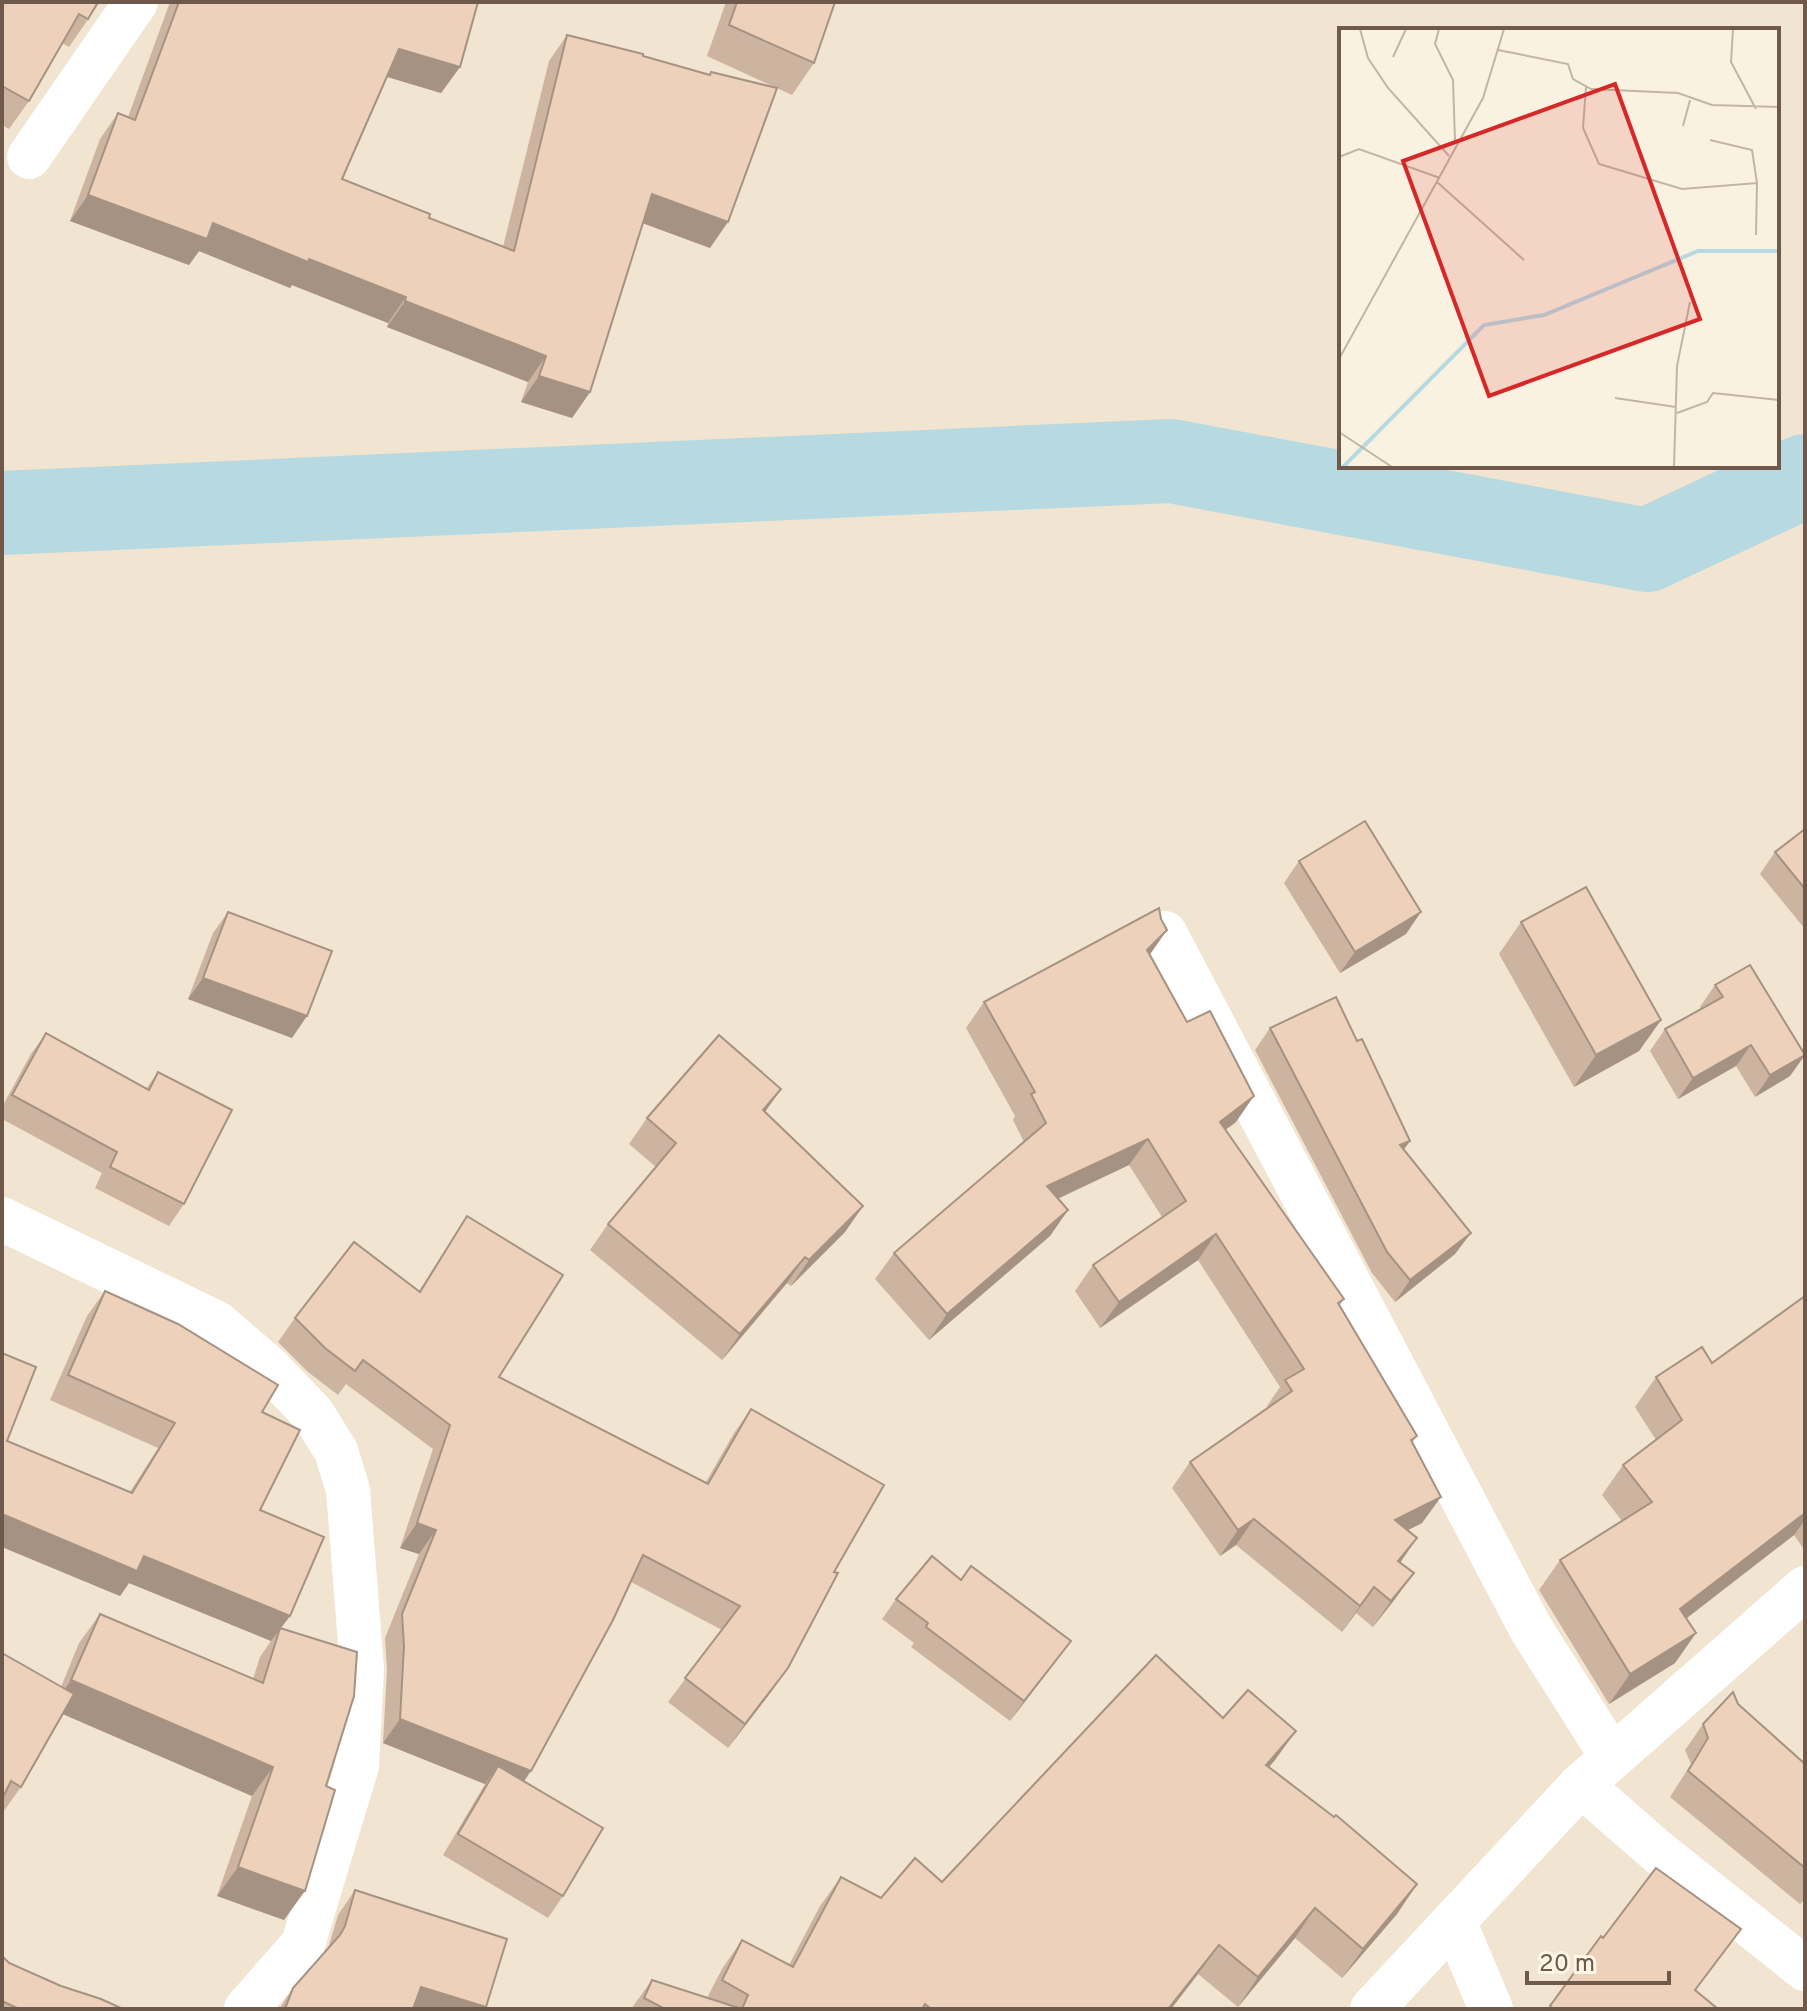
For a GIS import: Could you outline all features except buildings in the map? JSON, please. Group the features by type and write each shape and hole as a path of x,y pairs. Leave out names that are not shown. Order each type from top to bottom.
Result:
{"street":[{"path":"29,157 136,2"},
{"path":"1165,933 1531,1629 1597,1771 1658,1852 1805,1969"},
{"path":"2,1219 217,1323 269,1368 313,1414 336,1451 348,1490 362,1669 357,1766 303,1944 246,2009"},
{"path":"1372,2009 1597,1771 1805,1588"},
{"path":"1454,1921 1491,2009"}],"shaded area":[{"path":"2,2 1805,2 1805,2009 2,2009"}],"waterway":[{"path":"2,513 1171,461 1647,550 1805,476"}]}
